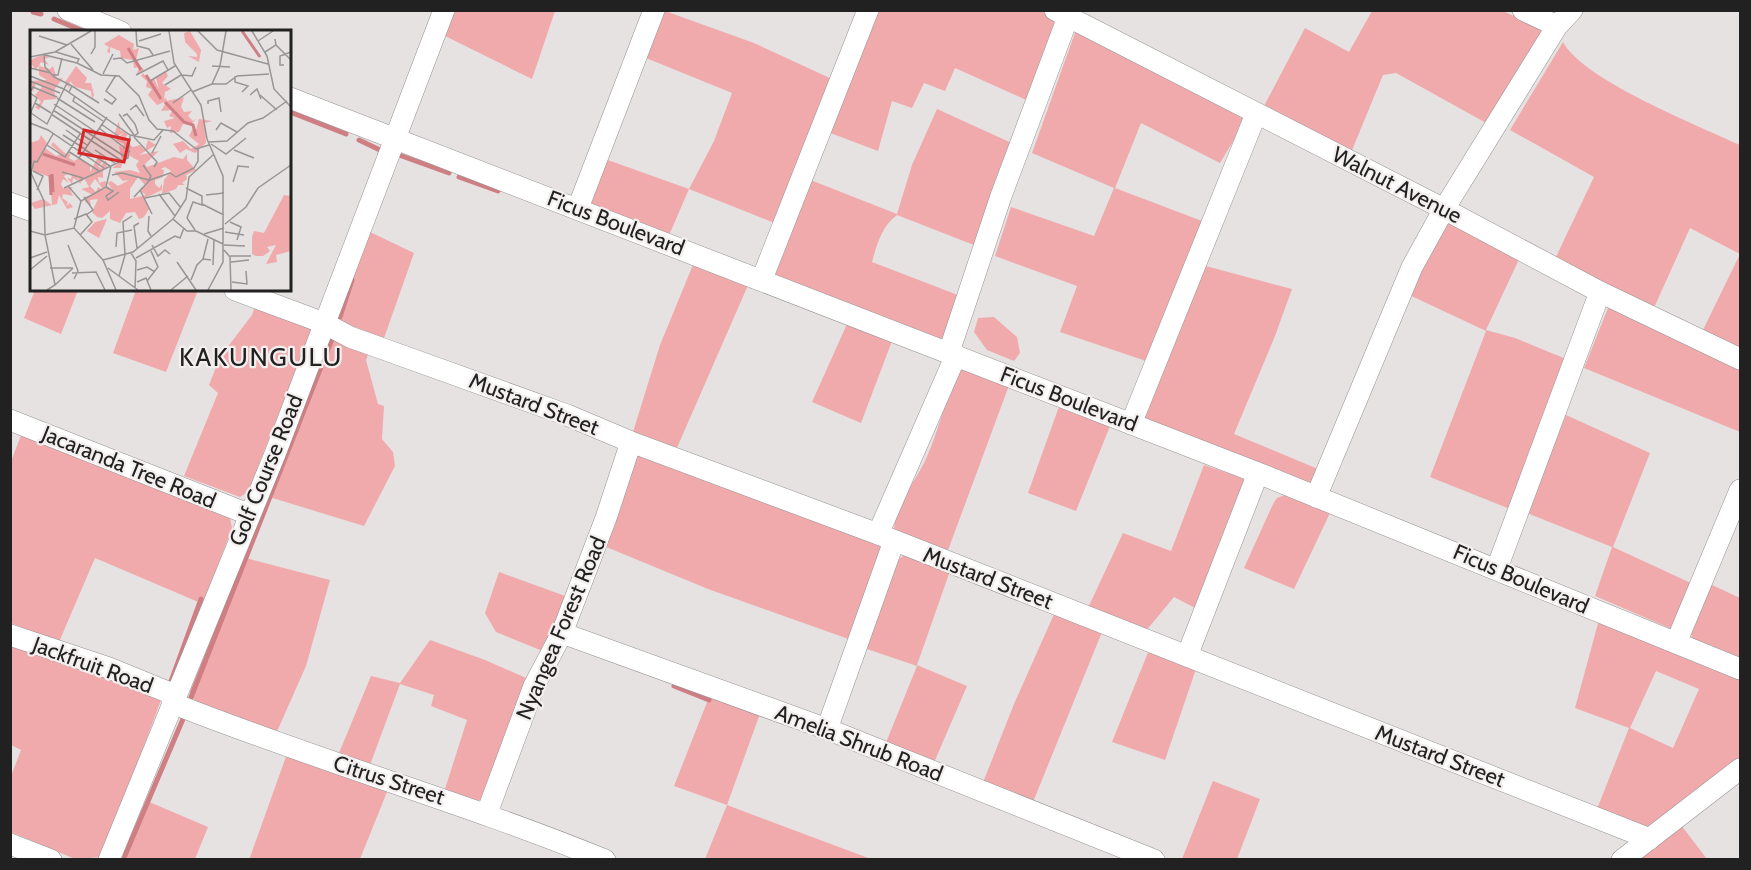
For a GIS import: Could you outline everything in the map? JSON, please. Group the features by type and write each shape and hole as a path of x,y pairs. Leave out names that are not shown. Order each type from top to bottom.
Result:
{"street":[{"path":"68,10 116,30"},
{"name":"Golf Course Road","path":"109,860 274,454 444,10"},
{"path":"578,208 654,10"},
{"path":"762,279 868,10"},
{"path":"1523,10 1557,26"},
{"path":"1316,497 1412,267 1444,209 1557,26 1572,10"},
{"path":"827,729 886,538 952,353 1061,14"},
{"name":"Walnut Avenue","path":"1061,14 1444,209 1600,292 1740,359"},
{"name":"Ficus Boulevard","path":"291,98 1258,473 1497,568 1520,580 1740,669"},
{"path":"1131,424 1256,114"},
{"path":"10,203 30,210"},
{"name":"Mustard Street","path":"239,291 324,323 350,337 567,415 631,442 886,538 1650,839"},
{"path":"1497,568 1600,292"},
{"name":"Jacaranda Tree Road","path":"10,420 248,514"},
{"name":"Nyangea Forest Road","path":"487,813 534,686 562,633 606,518 631,442"},
{"path":"1187,656 1258,473"},
{"path":"1677,644 1740,490"},
{"name":"Amelia Shrub Road","path":"562,633 827,729 1154,860"},
{"name":"Jackfruit Road","path":"10,635 109,668 174,699"},
{"name":"Citrus Street","path":"174,699 278,744 487,813 605,860"},
{"path":"1622,860 1740,770"},
{"path":"10,844 51,860"}],"shaded area":[{"path":"1044,10 1064,20 1033,103 955,68 945,91 924,83 912,108 892,101 878,151 825,131 874,11"},
{"path":"453,11 555,11 532,79 443,35"},
{"path":"665,11 754,43 832,79 777,224 689,189 714,141 732,93 646,58"},
{"path":"1372,11 1503,11 1539,28 1547,37 1488,124 1396,73 1383,75 1350,155 1263,108 1305,28 1349,52"},
{"path":"1076,30 1247,118 1220,163 1141,123 1115,188 1202,221 1149,362 1060,332 1077,286 995,256 1011,207 1094,236 1114,188 1032,153"},
{"path":"1563,42 1575,57 1617,86 1671,114 1740,145 1740,254 1690,228 1653,310 1554,261 1594,177 1510,130"},
{"path":"937,109 1016,145 979,247 897,215 887,224 878,242 872,262 963,297 943,340 779,280 773,271 808,179 897,214 912,165"},
{"path":"605,159 689,189 667,240 591,208 589,200"},
{"path":"1448,218 1521,255 1486,330 1515,338 1576,363 1510,509 1430,477 1486,331 1405,293"},
{"path":"370,232 414,253 383,341 344,326 336,315"},
{"path":"1740,254 1740,350 1702,332"},
{"path":"695,260 749,283 676,450 633,432 660,345"},
{"path":"1202,265 1292,289 1234,434 1318,469 1313,481 1307,484 1144,420 1139,414"},
{"path":"35,291 78,291 61,334 24,318"},
{"path":"136,291 198,291 166,372 113,353"},
{"path":"1610,303 1740,369 1740,432 1584,368"},
{"path":"255,306 307,321 311,331 248,492 240,497 184,476 218,393 209,385 220,357 252,315"},
{"path":"994,317 1017,337 1020,353 1014,361 987,350 974,332 978,318"},
{"path":"847,324 892,341 861,423 812,402"},
{"path":"332,332 370,350 366,360 378,404 384,406 382,439 393,452 395,466 364,526 266,496"},
{"path":"966,363 1011,380 947,553 894,534 895,524 900,505 930,450 955,371"},
{"path":"1061,401 1112,421 1076,511 1028,493"},
{"path":"1566,415 1650,453 1613,547 1693,584 1674,630 1595,596 1612,547 1527,513"},
{"path":"23,430 230,518 232,528 203,604 95,558 59,642 11,623 10,464"},
{"path":"638,447 889,546 857,642 708,589 599,544"},
{"path":"1204,465 1254,482 1203,612 1174,597 1145,632 1087,610 1123,533 1171,551"},
{"path":"1285,495 1330,513 1294,589 1244,568 1273,504 1277,498"},
{"path":"909,552 950,571 917,665 967,686 933,765 885,745 917,666 864,648 896,561"},
{"path":"242,557 330,580 306,666 275,736 197,705 190,691"},
{"path":"499,572 568,597 545,652 496,632 485,613"},
{"path":"1710,584 1740,598 1740,658 1692,638 1691,630"},
{"path":"1055,612 1102,632 1031,807 982,785 1014,704"},
{"path":"1600,616 1740,677 1740,758 1649,831 1597,809 1629,728 1575,708","holes":["1656,671 1699,689 1673,748 1630,728"]},
{"path":"11,638 161,700 103,857 75,859 11,832 11,776 21,750 11,745"},
{"path":"430,640 533,681 483,799 476,801 445,789 467,720 431,706 434,695 400,684 370,765 339,753 371,676 400,683"},
{"path":"1149,650 1197,666 1165,760 1112,742"},
{"path":"711,692 761,711 727,805 674,786"},
{"path":"288,751 389,787 360,859 249,860"},
{"path":"1213,781 1260,799 1237,859 1182,859"},
{"path":"147,801 208,827 195,859 119,860"},
{"path":"727,805 871,859 705,859"},
{"path":"1681,825 1707,859 1633,860"}],"waterway":[{"path":"33,12 41,14"},
{"path":"54,19 80,30"},
{"path":"291,112 346,134"},
{"path":"359,140 382,151 380,154"},
{"path":"399,155 449,173"},
{"path":"459,177 498,191"},
{"path":"340,317 352,280"},
{"path":"190,700 332,339"},
{"path":"170,684 201,599"},
{"path":"674,686 709,700"},
{"path":"123,860 183,719"}],"district":[{"name":"KAKUNGULU","path":"261,357"}]}
